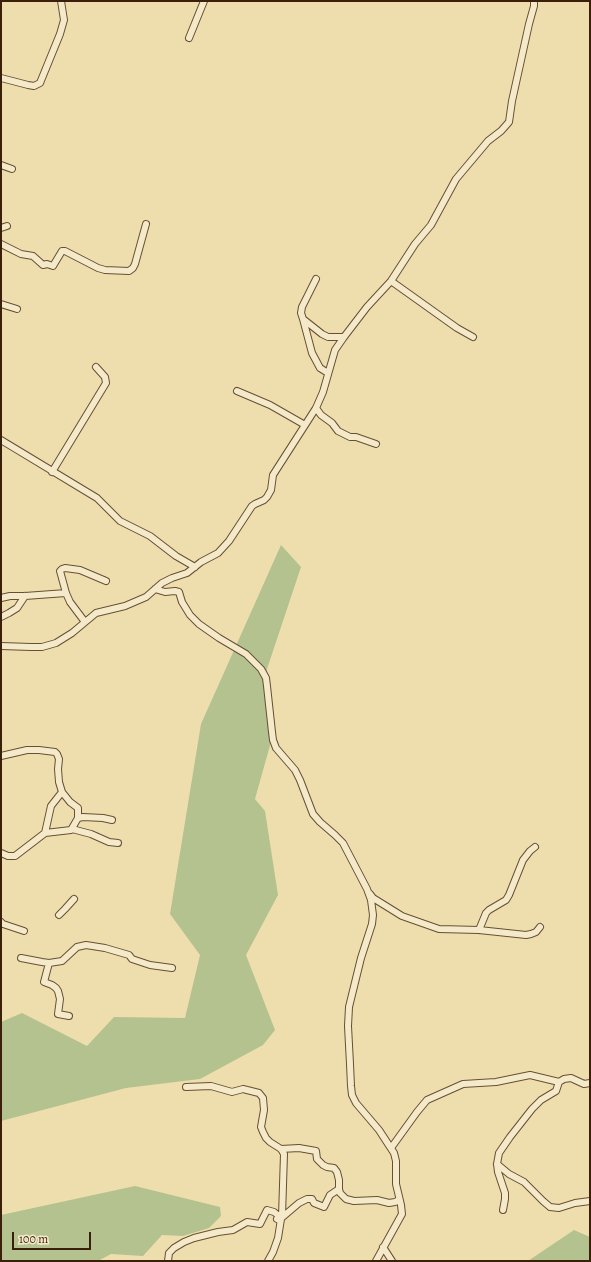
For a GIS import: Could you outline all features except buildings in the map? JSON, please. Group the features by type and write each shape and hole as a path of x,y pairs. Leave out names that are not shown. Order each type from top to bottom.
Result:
{"street":[{"path":"1,78 28,86 34,86 40,83 64,20 62,1"},
{"path":"189,38 204,1"},
{"path":"1,646 42,647 56,643 72,633 94,614 125,606 142,599 162,583 187,573 220,551 229,541 252,506 267,497 271,490 272,476 316,408 323,392 335,350 367,307 390,281 415,244 431,225 456,179 488,141 509,122 512,101 534,1"},
{"path":"1,165 12,169"},
{"path":"1,244 21,254 33,256 42,265 47,264 53,266 62,251 66,251 98,268 105,270 129,271 136,264 146,224"},
{"path":"316,279 302,307 301,313 312,353 320,368 328,373"},
{"path":"390,281 472,337"},
{"path":"1,304 17,309"},
{"path":"303,319 328,337 344,337"},
{"path":"328,337 335,350"},
{"path":"52,472 106,384 105,377 96,367"},
{"path":"237,391 270,405 305,425"},
{"path":"316,408 321,415 332,423 338,431 350,437 356,436 376,444"},
{"path":"1,440 102,502 120,521 150,536 176,556 195,567"},
{"path":"85,622 70,602 60,571 62,569 80,570 106,581"},
{"path":"155,589 165,592 178,592 190,615 199,624 246,654 261,669 266,678 272,736 276,748 295,770 313,814 343,843 373,898 402,916 438,929 479,930 531,934 536,932 540,927"},
{"path":"1,598 10,596 66,593"},
{"path":"1,616 17,608 25,596"},
{"path":"1,756 27,750 55,752 57,754 58,775 62,792 70,802 78,808 78,818 72,829"},
{"path":"45,833 52,806 62,792"},
{"path":"78,818 103,818 112,820"},
{"path":"1,853 8,856 15,856 45,833 72,829 91,834 109,842 118,842"},
{"path":"479,930 486,913 506,900 523,860 535,847"},
{"path":"367,889 371,900 373,915 372,924 348,1007 350,1086 356,1103 379,1130 391,1148 396,1161 396,1184 402,1214 376,1261"},
{"path":"59,915 74,899"},
{"path":"1,922 24,931"},
{"path":"21,958 49,963 62,961 77,947 86,946 105,948 125,954 150,965 172,968"},
{"path":"49,963 44,982 52,985 58,991 60,999 58,1014 69,1016"},
{"path":"391,1148 416,1112 427,1100 463,1084 496,1082 530,1075 559,1082"},
{"path":"503,1210 505,1193 497,1164 500,1153 510,1137 537,1103 556,1091 559,1082 564,1079 571,1078 584,1084 590,1083"},
{"path":"186,1087 210,1086 232,1092 243,1089 262,1095 264,1104 262,1122 263,1132 266,1138 281,1149 284,1154 283,1209 278,1238 268,1261"},
{"path":"281,1149 299,1148 316,1151 317,1159 322,1164 327,1167 334,1168 337,1172 339,1180 338,1189 340,1194 350,1200 377,1200 389,1203 400,1200"},
{"path":"497,1164 509,1174 524,1182 550,1207 559,1208 575,1202 590,1201"},
{"path":"281,1219 299,1203 307,1199 312,1199 314,1204 324,1207 330,1195 338,1189"},
{"path":"168,1261 169,1253 184,1242 218,1232 233,1230 247,1222 260,1224 267,1210 274,1212 279,1216 277,1219 281,1219"},
{"path":"383,1247 392,1261"}],"green space":[{"path":"281,545 301,567 267,669 269,710 274,731 255,799 265,811 278,895 246,955 275,1030 263,1045 200,1079 126,1088 1,1121 1,1022 22,1013 87,1046 114,1017 185,1018 200,955 170,914 201,724"},
{"path":"135,1186 220,1207 221,1216 209,1228 183,1236 162,1235 143,1256 111,1254 98,1261 1,1261 1,1215"},
{"path":"574,1230 590,1237 590,1261 528,1261"}]}
